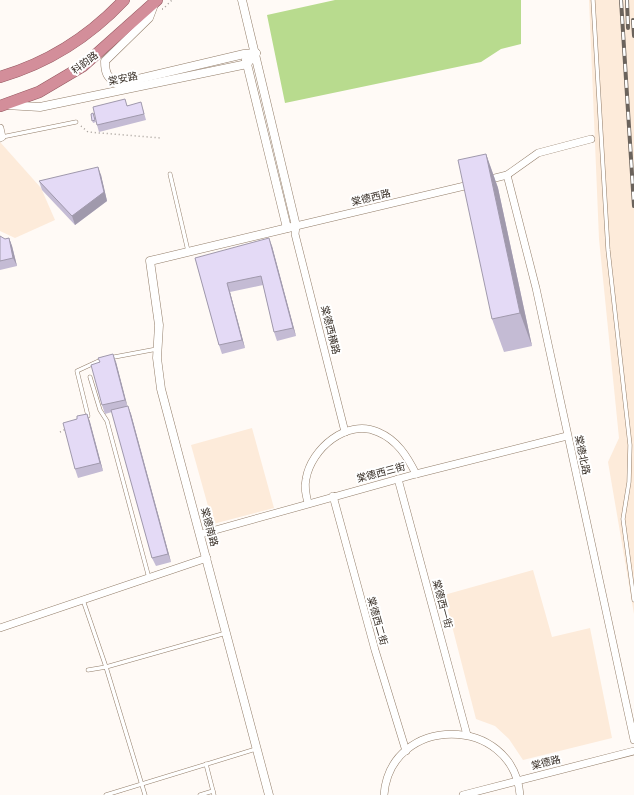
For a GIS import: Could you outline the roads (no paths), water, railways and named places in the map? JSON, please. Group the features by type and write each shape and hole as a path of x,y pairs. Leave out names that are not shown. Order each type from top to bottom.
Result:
{"highway":[{"path":"0,77 30,66 63,49 88,33 124,0"},
{"name":"科韵路","path":"2,106 38,92 83,66 159,4"}],"street":[{"path":"242,0 256,53 296,230"},
{"name":"棠安路","path":"159,4 149,18 105,61 105,71 109,78 117,84 244,54 256,53"},
{"path":"247,64 256,53"},
{"path":"244,54 287,228"},
{"name":"棠安路","path":"2,106 40,107 247,64"},
{"path":"0,128 1,137"},
{"name":"棠德西路","path":"150,261 287,228 296,230 507,175 538,153 591,139"},
{"name":"棠德北路","path":"507,175 536,288 634,740"},
{"name":"棠德西横路","path":"296,230 345,432"},
{"name":"棠德南路","path":"150,261 159,325 157,349 161,389 201,534 269,795"},
{"path":"308,503 305,493 306,479 310,467 322,448 336,436 354,429 368,429 385,436 402,449 416,474"},
{"name":"棠德西三街","path":"201,534 333,496 567,436"},
{"name":"棠德西一街","path":"398,479 467,735"},
{"name":"棠德西二街","path":"333,496 375,650 406,751"},
{"path":"0,628 207,558"},
{"path":"384,795 392,769 406,751 414,744 434,735 456,733 467,735 483,741 498,751 509,764 517,781 520,795"},
{"name":"棠德路","path":"463,795 634,751"}],"lane":[{"path":"593,0 608,250 630,445 629,482 623,519 634,600"},
{"path":"1,137 76,122"},
{"path":"170,174 188,252"},
{"path":"88,416 76,371 102,359 157,349"},
{"path":"90,376 100,410 107,421 149,578"},
{"path":"83,600 106,667 145,795"},
{"path":"88,670 106,667 227,632"},
{"path":"106,795 257,749"},
{"path":"200,795 214,793 206,764"}],"railway":[{"path":"621,0 634,206"},
{"path":"627,0 628,28"},
{"path":"633,20 634,36"}]}
